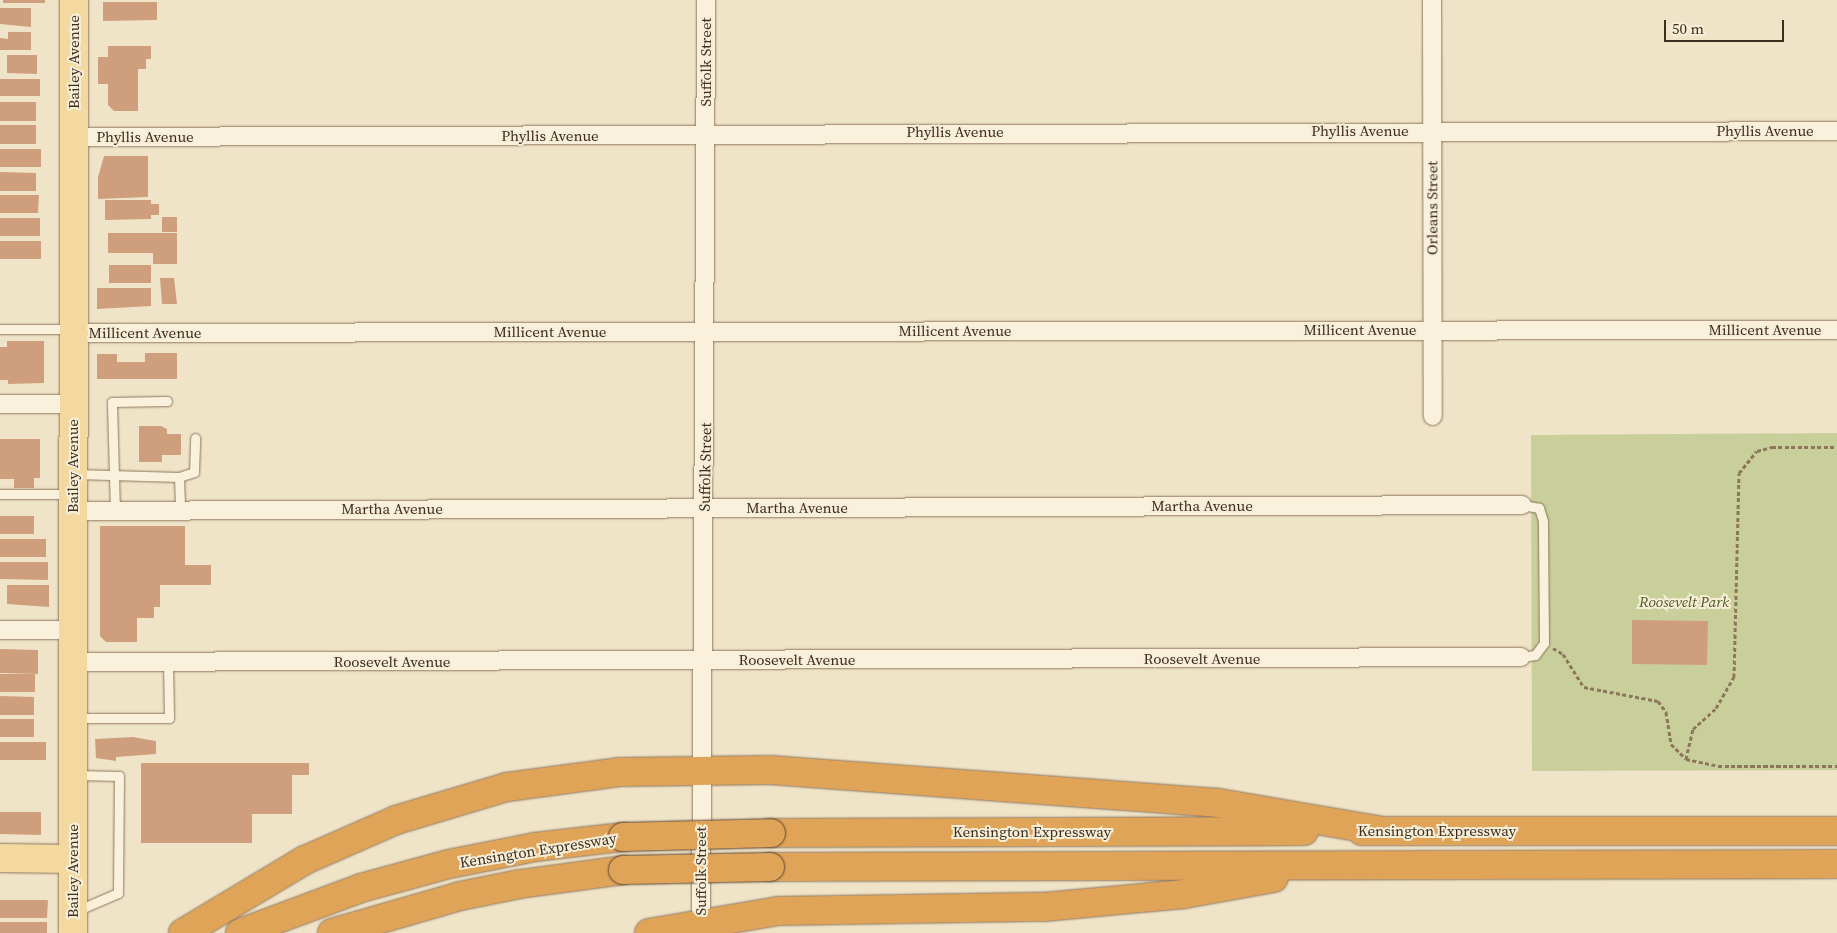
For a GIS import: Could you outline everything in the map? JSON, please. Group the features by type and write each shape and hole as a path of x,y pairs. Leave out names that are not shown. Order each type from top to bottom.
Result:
{"highway":[{"path":"183,933 305,860 350,838 453,800 507,787 564,778 645,770 701,769 813,772 1218,803 1381,831"},
{"name":"Kensington Expressway","path":"240,933 361,888 449,864 535,847 623,836 771,833 1837,831"},
{"name":"Kensington Expressway","path":"332,933 460,896 520,884 622,870 770,866 1837,864"},
{"path":"649,933 701,930 778,912 990,909 1184,894 1349,865"}],"main road":[{"name":"Bailey Avenue","path":"73,923 74,0"},
{"path":"0,858 73,859"}],"street":[{"name":"Suffolk Street","path":"701,930 700,661 706,332 706,0"},
{"name":"Orleans Street","path":"1432,0 1433,416"},
{"name":"Phyllis Avenue","path":"73,137 1837,131"},
{"name":"Millicent Avenue","path":"73,331 1837,330"},
{"path":"0,404 73,404"},
{"name":"Martha Avenue","path":"73,493 114,511 1522,505"},
{"path":"0,630 73,630"},
{"name":"Roosevelt Avenue","path":"73,662 1521,657"}],"lane":[{"path":"0,329 73,331"},
{"path":"114,511 112,402 167,401"},
{"path":"0,494 73,493 113,476 179,477 194,472 194,438"},
{"path":"179,477 180,510"},
{"path":"1521,657 1535,656 1544,643 1544,521 1539,508 1522,505"},
{"path":"73,718 169,718 168,663"},
{"path":"73,775 119,776 118,893 73,923"}],"path":[{"path":"1686,759 1693,729 1716,708 1734,677 1739,472 1758,451 1772,447 1837,447"},
{"path":"1544,643 1564,654 1584,687 1658,701 1666,712 1671,744 1686,759 1718,766 1837,766"}],"green space":[{"name":"Roosevelt Park","path":"1837,433 1837,770 1532,771 1531,435"}],"building":[{"path":"3,0 45,0 45,3 3,3"},
{"path":"103,2 157,2 157,20 103,21"},
{"path":"0,8 31,8 31,27 0,24"},
{"path":"8,32 31,32 31,50 0,50 0,38 8,39"},
{"path":"108,46 151,46 151,59 146,59 146,69 138,69 138,111 114,111 108,105 108,84 98,84 98,57 108,57"},
{"path":"7,55 37,55 37,74 7,73"},
{"path":"0,79 40,79 40,96 0,96"},
{"path":"0,102 36,102 36,121 0,121"},
{"path":"0,125 36,125 36,144 0,144"},
{"path":"0,149 41,149 41,167 0,167"},
{"path":"104,156 148,156 148,197 98,199 98,177"},
{"path":"0,172 36,173 36,191 0,191"},
{"path":"0,195 39,195 38,213 0,213"},
{"path":"105,200 151,200 151,204 159,204 159,215 151,215 151,219 105,220"},
{"path":"162,217 177,217 177,232 162,232"},
{"path":"0,218 40,218 40,236 0,236"},
{"path":"108,233 177,233 177,264 153,264 153,253 108,253"},
{"path":"0,241 41,241 41,259 0,259"},
{"path":"109,265 151,265 151,283 109,283"},
{"path":"160,278 174,278 177,304 162,304"},
{"path":"97,288 151,288 151,306 97,309"},
{"path":"7,341 44,341 44,383 8,384 8,380 0,380 0,347 7,347"},
{"path":"145,353 177,353 177,379 97,379 97,354 117,354 117,362 145,362"},
{"path":"139,426 161,426 167,429 167,434 181,434 181,455 162,455 162,462 139,462"},
{"path":"0,439 40,439 40,478 34,478 34,488 14,488 14,479 0,479"},
{"path":"0,516 34,516 34,534 0,534"},
{"path":"100,526 185,526 185,565 211,565 211,585 160,585 160,607 154,607 154,618 137,618 137,642 106,642 100,636"},
{"path":"0,539 46,539 46,557 0,557"},
{"path":"0,562 48,562 48,580 0,579"},
{"path":"7,585 49,585 49,607 7,604"},
{"path":"1632,620 1708,621 1707,665 1632,664"},
{"path":"0,649 38,650 38,674 0,673"},
{"path":"0,674 35,674 35,692 0,692"},
{"path":"0,696 34,697 34,715 0,715"},
{"path":"0,719 34,719 34,737 0,737"},
{"path":"133,737 156,741 156,754 116,757 116,761 96,758 95,739"},
{"path":"0,742 46,742 46,760 0,760"},
{"path":"141,763 309,763 309,775 292,775 292,814 252,814 252,843 141,843"},
{"path":"0,812 41,812 41,835 0,834"},
{"path":"0,900 48,900 47,918 0,918"},
{"path":"0,922 47,922 47,933 0,933"}]}
